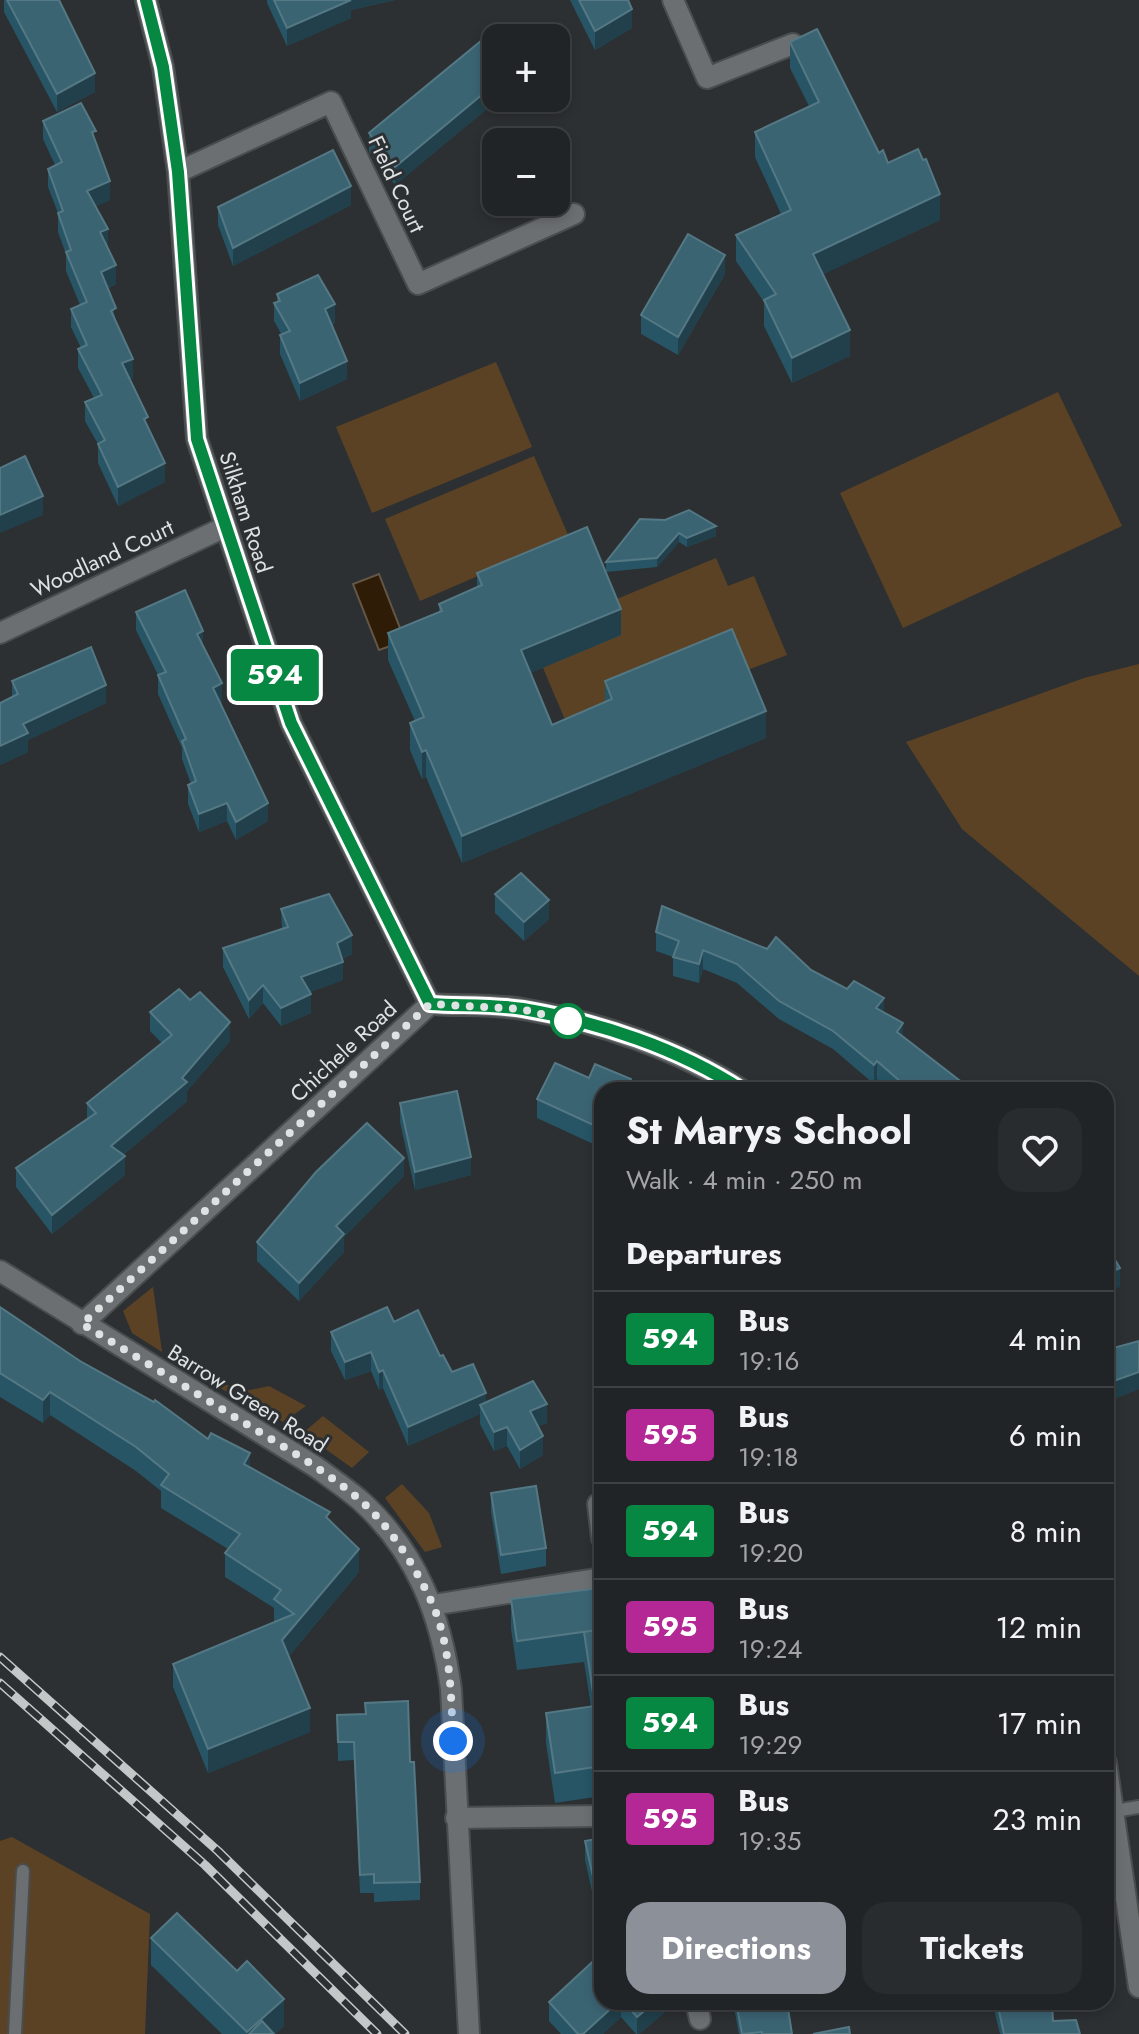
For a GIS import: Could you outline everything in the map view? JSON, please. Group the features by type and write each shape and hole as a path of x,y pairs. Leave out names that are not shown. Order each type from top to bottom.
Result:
{"street":[{"name":"Silkham Road","path":"146,0 163,67 178,172 197,439 291,723 430,1004"},
{"path":"673,0 707,78 793,44"},
{"name":"Field Court","path":"178,172 331,102 418,284 574,214"},
{"name":"Woodland Court","path":"0,633 225,527"},
{"name":"Chichele Road","path":"82,1324 430,1004 521,1009 606,1030 667,1049 727,1082"},
{"name":"Barrow Green Road","path":"0,1271 279,1444 360,1500 408,1558 433,1605 445,1646 451,1689 469,2034"},
{"path":"433,1605 594,1579"},
{"path":"1114,1806 1139,1987"},
{"path":"456,1818 594,1816"}],"lane":[{"path":"1115,1811 1139,1807"},
{"path":"15,2034 23,1871"}],"shaded area":[{"path":"496,362 532,447 372,513 336,427"},
{"path":"1058,392 1122,526 903,628 840,493"},
{"path":"534,456 569,537 420,601 385,519"},
{"path":"716,558 728,586 754,576 787,655 572,736 543,668 607,603"},
{"path":"379,574 405,641 379,650 353,584"},
{"path":"1139,664 1139,976 962,829 906,742 1084,678"},
{"path":"153,1287 162,1352 132,1333 123,1311"},
{"path":"196,1375 250,1390 269,1386 306,1406 283,1422"},
{"path":"323,1416 369,1452 352,1468 303,1433"},
{"path":"402,1484 429,1513 442,1547 425,1552 385,1498"},
{"path":"12,1837 150,1914 145,2034 0,2034 0,1841"}],"building":[{"path":"7,0 59,0 95,73 57,94"},
{"path":"274,0 351,0 287,28"},
{"path":"579,0 628,0 632,9 595,31"},
{"path":"817,29 879,153 883,150 888,163 918,149 923,160 926,159 940,194 813,254 850,330 792,358 764,300 776,294 736,235 791,210 755,132 819,102 790,42"},
{"path":"482,40 482,95 395,167 369,133"},
{"path":"81,103 96,131 92,132 110,181 87,191 108,229 100,232 116,265 101,272 116,308 111,311 133,359 122,363 148,417 144,419 165,463 118,487 98,444 105,440 85,402 102,395 78,349 87,345 71,309 87,302 66,252 71,250 58,213 63,211 48,169 62,162 43,121"},
{"path":"333,150 351,186 233,248 218,207"},
{"path":"688,234 725,255 678,337 641,315"},
{"path":"318,275 335,304 325,309 347,361 300,383 280,335 290,331 274,303 280,301 277,294"},
{"path":"25,456 43,496 0,515 0,468"},
{"path":"689,510 716,526 687,538 679,533 657,558 606,562 640,519 665,520"},
{"path":"587,527 621,609 521,650 552,725 612,699 605,681 732,629 766,711 462,836 426,750 422,752 410,723 424,717 388,633 442,611 439,604 482,585 477,573"},
{"path":"185,590 203,631 197,634 222,683 213,688 268,803 236,822 227,803 199,814 188,785 196,781 182,741 186,739 158,675 166,672 136,612"},
{"path":"91,647 106,685 23,724 28,733 0,746 0,703 18,694 12,681"},
{"path":"521,873 549,900 524,922 495,894"},
{"path":"329,894 352,935 337,943 343,962 301,977 311,994 281,1008 263,985 249,1000 223,948 288,927 281,909"},
{"path":"662,906 767,949 776,937 811,970 847,989 854,981 884,998 876,1008 903,1023 897,1032 962,1082 901,1082 877,1061 874,1065 833,1031 779,1001 737,964 703,950 699,964 673,957 679,941 656,932"},
{"path":"179,989 190,1000 200,992 230,1022 182,1078 187,1082 111,1146 125,1156 52,1215 16,1168 96,1113 87,1103 172,1035 150,1012"},
{"path":"555,1063 589,1078 595,1064 631,1079 630,1082 594,1082 594,1125 537,1099"},
{"path":"457,1091 471,1157 415,1172 400,1103"},
{"path":"367,1123 404,1158 336,1226 344,1234 299,1283 257,1242 316,1172"},
{"path":"0,1307 80,1361 155,1400 208,1439 211,1433 250,1453 244,1464 330,1512 326,1517 359,1549 282,1640 310,1708 208,1749 173,1664 294,1614 274,1599 281,1590 225,1553 240,1534 161,1485 169,1474 136,1447 50,1392 43,1400 0,1373"},
{"path":"387,1307 394,1322 418,1310 440,1356 443,1355 452,1372 473,1364 486,1393 408,1427 383,1370 379,1372 371,1352 345,1362 331,1332"},
{"path":"1139,1341 1139,1372 1114,1381 1114,1348"},
{"path":"533,1381 547,1404 530,1411 543,1436 520,1450 507,1427 494,1432 480,1405"},
{"path":"536,1486 546,1548 501,1555 491,1493"},
{"path":"594,1589 594,1630 517,1641 511,1599"},
{"path":"594,1630 594,1699 584,1632"},
{"path":"408,1701 420,1882 374,1883 374,1874 360,1875 354,1742 338,1742 337,1715 366,1714 365,1703"},
{"path":"594,1706 594,1767 555,1773 546,1713"},
{"path":"594,1839 594,1881 585,1841"},
{"path":"177,1913 237,1971 247,1961 284,1999 247,2032 151,1938"},
{"path":"594,1960 594,2010 609,2010 583,2034 578,2034 549,2002"},
{"path":"631,2010 645,2010 637,2017"},
{"path":"738,2010 788,2010 792,2034 742,2034"},
{"path":"999,2010 1052,2010 1053,2021 1076,2020 1080,2034 1004,2034"},
{"path":"262,2021 274,2034 249,2034"},
{"path":"849,2027 850,2034 813,2034"}],"railway":[{"path":"0,1657 218,1851 405,2034"},
{"path":"0,1683 205,1865 377,2034"}],"bus line":[{"name":"594","path":"146,0 163,67 178,172 197,439 291,723 430,1004 521,1009 606,1030 667,1049 730,1082"}],"route":[{"path":"453,1741 445,1646 433,1605 408,1558 377,1517 316,1467 82,1324 430,1004 521,1009 578,1023 568,1021"}]}
